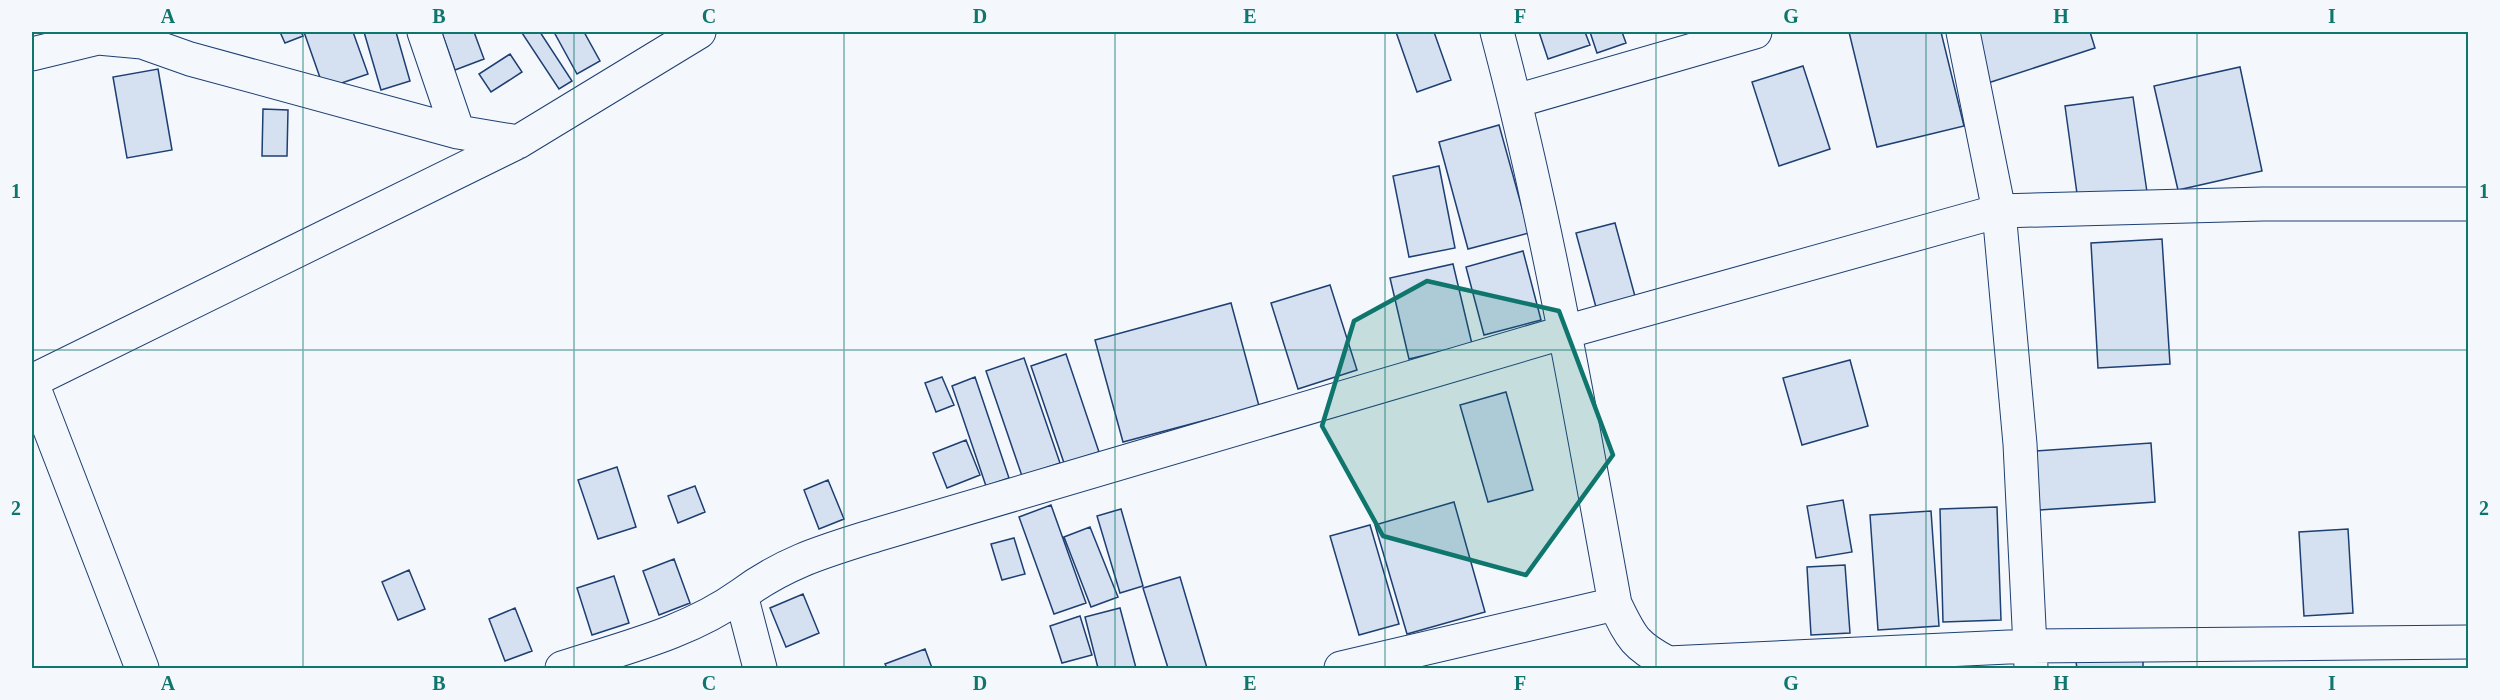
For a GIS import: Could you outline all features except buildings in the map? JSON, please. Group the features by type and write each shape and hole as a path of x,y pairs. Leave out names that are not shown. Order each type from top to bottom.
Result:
{"street":[{"path":"424,32 458,132"},
{"path":"142,669 32,382 518,142 699,32"},
{"path":"1497,32 1515,101 1565,332 1615,604 1632,638 1650,654 1668,663 2030,657 2469,642"},
{"path":"1515,101 1755,32"},
{"path":"1962,32 2000,211 2020,444 2030,657"},
{"path":"32,54 98,38 141,37 190,59 458,132 518,142"},
{"path":"562,669 683,628 722,609 766,576 805,558 876,534 1565,332 2000,211 2251,205 2469,204"},
{"path":"741,595 760,669"},
{"path":"1341,669 1615,604"}],"highlighted area":[{"path":"1427,281 1559,311 1613,455 1526,575 1383,536 1322,426 1354,321"}]}
